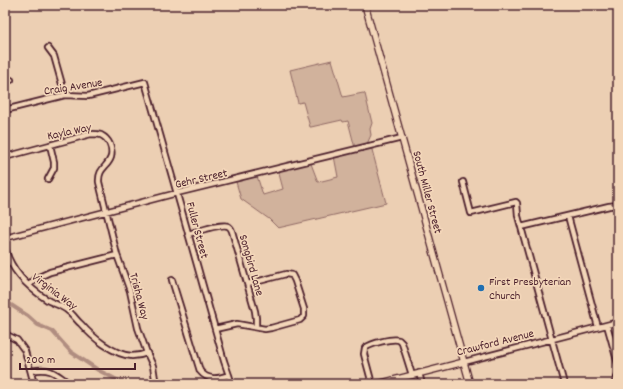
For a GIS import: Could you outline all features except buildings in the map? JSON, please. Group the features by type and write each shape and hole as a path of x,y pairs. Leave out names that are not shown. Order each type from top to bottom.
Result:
{"street":[{"name":"South Miller Street","path":"365,5 470,384"},
{"path":"48,48 54,56 65,95"},
{"path":"5,78 11,80"},
{"name":"Craig Avenue","path":"5,110 65,95 88,96 145,82"},
{"name":"Fuller Street","path":"145,82 224,361 232,384"},
{"name":"Kayla Way","path":"5,157 91,134 100,134 108,140 112,149 111,158 99,176 106,212"},
{"name":"Gehr Street","path":"5,238 402,138"},
{"path":"48,178 54,168 50,145"},
{"path":"463,182 471,213 516,202 518,216 564,384"},
{"path":"521,227 618,205"},
{"name":"Trisha Way","path":"106,212 117,255 130,291 135,316 152,366 155,384"},
{"path":"568,216 598,327"},
{"name":"Songbird Lane","path":"188,234 220,226 227,226 231,228 256,315 256,327"},
{"name":"Virginia Way","path":"5,248 8,258 18,273 29,285 46,298 67,310 87,330 111,348 122,354 130,356 138,356 147,353"},
{"path":"29,285 37,278 50,272 117,255"},
{"path":"215,329 237,324 268,329 300,320 304,316 304,309 296,281 292,275 286,274 248,284"},
{"path":"172,280 200,371 206,377 213,379 229,376"},
{"name":"Crawford Avenue","path":"378,384 618,322"},
{"path":"607,325 618,364"},
{"path":"5,334 17,340 25,351 34,384"},
{"path":"372,384 364,354 366,348 371,345 393,339 399,340 402,343 412,375"},
{"path":"31,371 43,370 53,372 70,384"},
{"path":"419,373 422,384"},
{"path":"614,384 618,376"}],"shaded area":[{"path":"332,60 343,97 363,93 365,94 372,123 370,129 371,135 367,144 355,148 348,121 343,122 342,120 310,127 303,102 298,103 290,70"},
{"path":"371,146 386,203 278,228 269,219 241,199 236,182 257,176 263,195 283,189 278,170 310,161 318,182 338,177 334,156"}],"waterway":[{"path":"5,300 38,325 52,331 71,352 98,370 125,384"}],"place":[{"name":"First Presbyterian Church","path":"481,288"}]}
